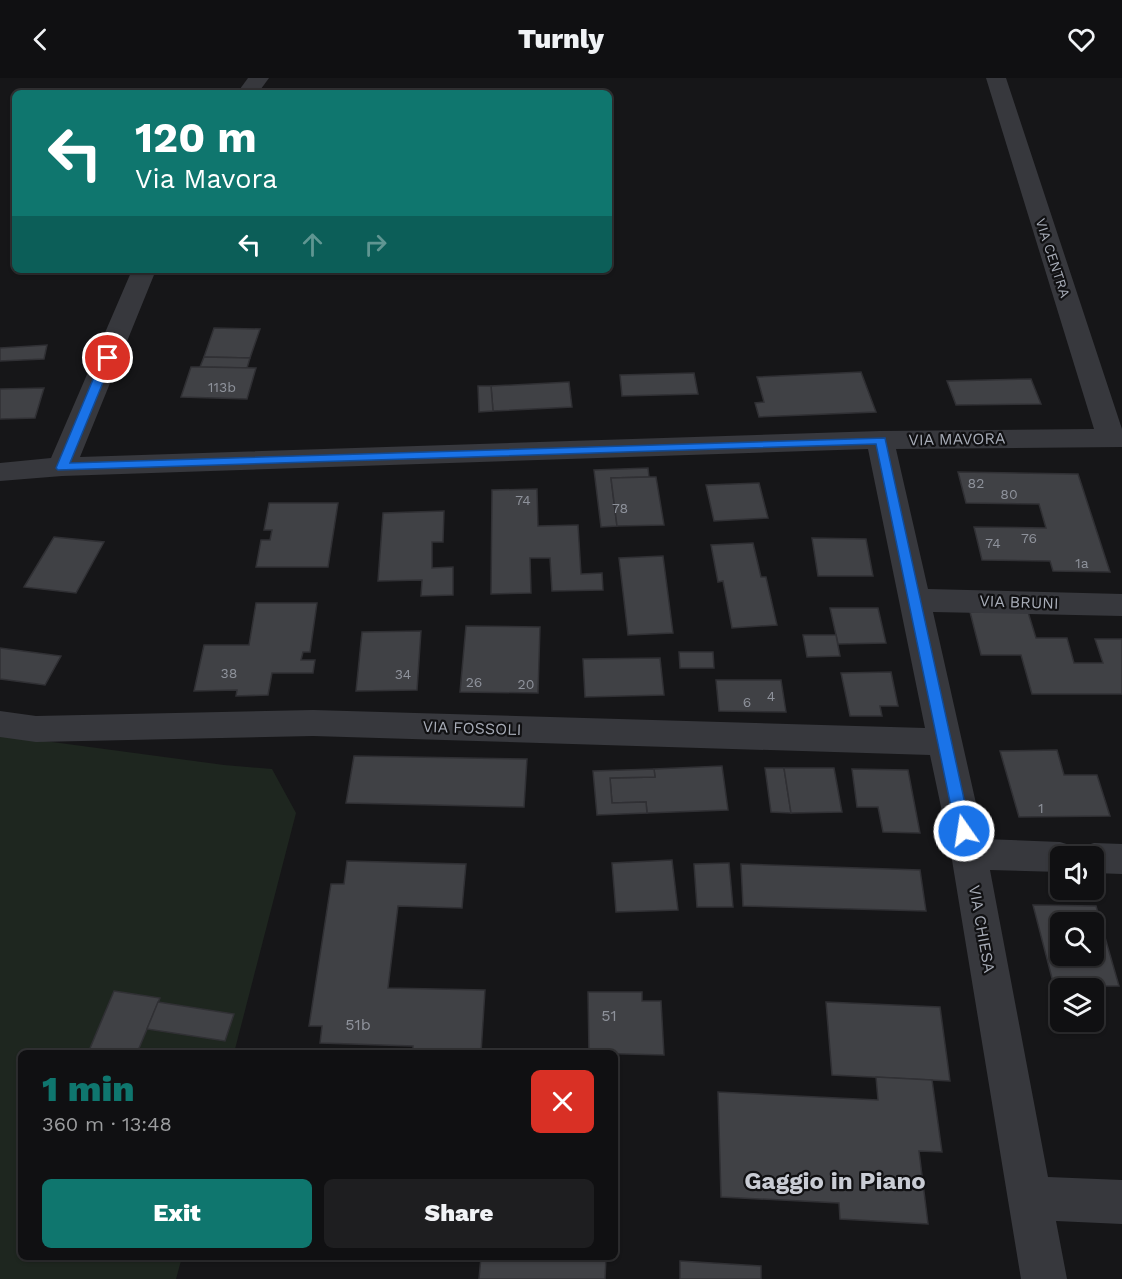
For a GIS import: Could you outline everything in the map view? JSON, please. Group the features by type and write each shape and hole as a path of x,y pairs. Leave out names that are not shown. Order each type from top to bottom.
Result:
{"street":[{"path":"250,90 260,78"},
{"name":"VIA CENTRA","path":"996,78 1116,438"},
{"path":"62,468 143,273"},
{"name":"VIA MAVORA","path":"0,472 880,440 1116,438"},
{"name":"VIA CHIESA","path":"880,440 969,854 1044,1279"},
{"name":"VIA BRUNI","path":"916,600 1122,605"},
{"name":"VIA FOSSOLI","path":"0,724 48,729 313,723 944,742"},
{"path":"969,854 1050,857"},
{"path":"1104,858 1122,859"},
{"path":"1029,1198 1122,1203"}],"shaded area":[{"path":"0,735 224,765 272,769 296,813 235,1050 18,1050 18,1260 181,1260 176,1279 0,1279"}],"building":[{"path":"214,328 260,329 250,358 204,357"},
{"path":"47,345 44,359 0,361 0,348"},
{"path":"204,357 250,358 247,368 200,367"},
{"path":"191,367 256,368 247,399 181,397"},
{"path":"861,372 876,412 759,417 755,403 764,402 757,377"},
{"path":"694,373 698,394 622,396 620,375"},
{"path":"1031,379 1041,404 956,405 947,381"},
{"path":"569,382 572,407 493,411 491,386"},
{"path":"478,386 491,386 493,411 479,412"},
{"path":"44,388 35,418 0,419 0,389"},
{"path":"648,468 649,477 611,478 617,526 601,527 594,470"},
{"path":"958,472 1078,474 1110,572 1053,571 1050,561 982,560 974,527 1046,528 1039,504 966,503"},
{"path":"656,477 664,525 617,526 611,478"},
{"path":"759,483 768,518 714,521 706,485"},
{"path":"537,489 538,526 578,525 581,574 602,573 603,590 552,591 550,558 530,558 531,593 491,594 492,490"},
{"path":"269,503 338,503 328,567 256,567 261,540 270,540 272,530 264,530"},
{"path":"444,511 443,542 432,542 432,568 453,567 453,595 421,596 422,580 378,581 383,513"},
{"path":"54,537 104,542 76,593 24,587"},
{"path":"812,538 866,539 873,576 818,576"},
{"path":"753,543 761,577 766,577 777,625 732,628 723,581 718,582 711,545"},
{"path":"663,556 673,633 628,635 619,558"},
{"path":"256,603 317,603 310,652 303,652 301,660 315,660 313,673 272,673 268,695 236,696 237,690 194,691 204,645 249,645"},
{"path":"830,608 878,608 886,643 838,644"},
{"path":"970,612 1028,612 1036,638 1067,638 1074,663 1103,663 1095,639 1122,639 1122,694 1032,694 1021,655 981,655"},
{"path":"466,626 540,627 538,693 460,692"},
{"path":"421,631 417,690 356,691 362,632"},
{"path":"803,635 836,635 840,656 807,657"},
{"path":"0,648 61,656 45,685 0,679"},
{"path":"679,652 713,652 714,668 680,668"},
{"path":"660,658 664,695 585,697 583,659"},
{"path":"891,672 898,706 880,706 882,716 850,716 841,673"},
{"path":"716,680 781,680 786,712 719,711"},
{"path":"1057,750 1064,775 1097,775 1110,816 1019,817 1000,751"},
{"path":"354,756 527,759 524,807 346,803"},
{"path":"722,766 728,810 647,813 646,802 612,803 610,778 655,777 654,769"},
{"path":"765,768 784,768 791,813 771,812"},
{"path":"784,768 834,768 842,812 791,813"},
{"path":"654,769 655,777 610,778 612,803 646,802 647,813 597,815 593,771"},
{"path":"852,769 908,770 920,833 883,832 878,807 857,807"},
{"path":"672,860 678,910 616,912 612,863"},
{"path":"347,861 466,864 462,908 398,906 388,988 485,990 481,1050 413,1050 413,1046 320,1043 322,1026 309,1026 331,884 344,884"},
{"path":"729,863 733,907 697,907 694,864"},
{"path":"741,864 920,870 926,911 743,906"},
{"path":"1033,905 1096,906 1098,912 1050,912 1050,966 1104,966 1104,934 1119,986 1104,986 1104,978 1052,978"},
{"path":"114,991 160,998 138,1050 89,1050"},
{"path":"588,992 642,992 642,1001 661,1001 664,1055 618,1054 618,1050 589,1050"},
{"path":"158,1002 234,1014 225,1041 147,1029"},
{"path":"826,1002 940,1007 950,1081 832,1075"},
{"path":"876,1077 932,1080 942,1152 919,1151 928,1224 840,1219 839,1203 721,1197 718,1092 878,1100"},
{"path":"481,1260 606,1260 605,1279 479,1279"},
{"path":"680,1261 761,1266 761,1279 680,1279"}],"district":[{"name":"Gaggio in Piano","path":"835,1181"}],"route":[{"path":"108,358 62,468 880,440 964,831"}]}
